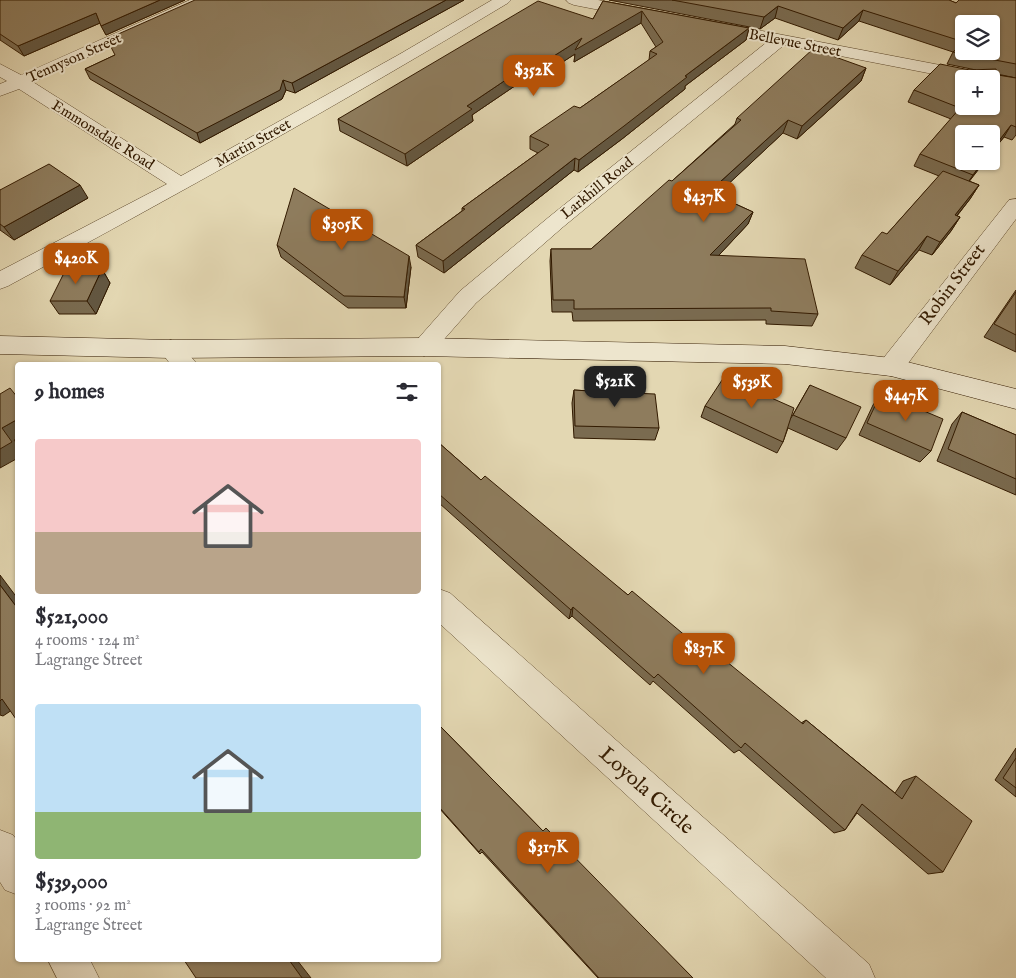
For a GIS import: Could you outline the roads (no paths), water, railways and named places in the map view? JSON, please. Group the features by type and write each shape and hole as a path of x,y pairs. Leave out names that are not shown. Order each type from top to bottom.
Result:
{"street":[{"name":"Tennyson Street","path":"0,91 203,0"},
{"name":"Martin Street","path":"0,281 181,184 406,58 503,0"},
{"path":"574,0 651,15"},
{"name":"Bellevue Street","path":"697,24 955,73"},
{"name":"Larkhill Road","path":"424,347 475,291 556,222 780,40"},
{"name":"Emmonsdale Road","path":"0,69 181,184"},
{"name":"Robin Street","path":"891,367 1016,204"},
{"path":"0,345 179,357 424,347 785,355 891,367 1016,400"},
{"name":"Loyola Circle","path":"441,605 855,978"},
{"path":"0,848 15,872"},
{"path":"69,962 79,978"}]}
